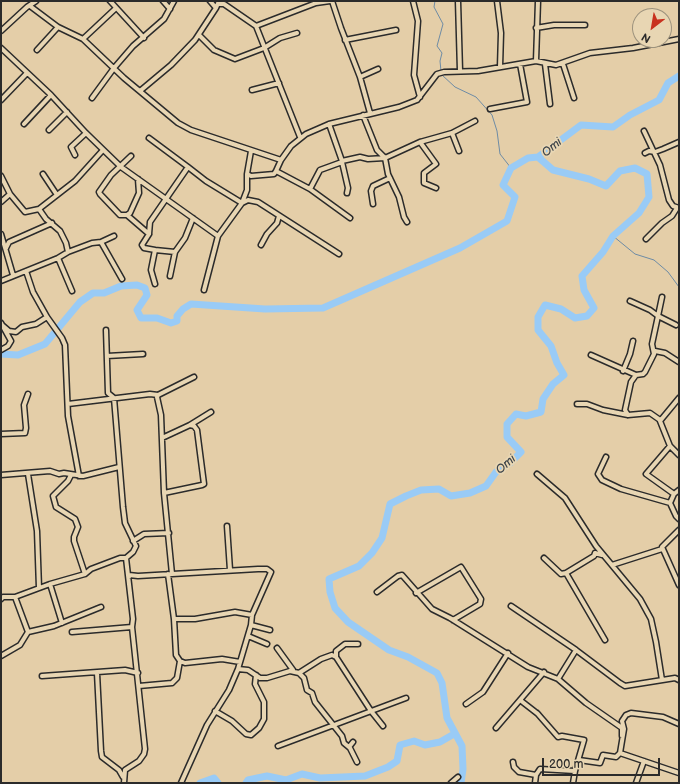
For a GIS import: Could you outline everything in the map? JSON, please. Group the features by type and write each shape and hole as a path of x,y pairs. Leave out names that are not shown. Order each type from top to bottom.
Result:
{"street":[{"path":"1,31 27,7 36,1"},
{"path":"110,1 115,9 144,38"},
{"path":"163,1 170,9"},
{"path":"92,98 114,68 133,46 164,19 174,1"},
{"path":"210,1 218,4 224,4 256,26 300,137"},
{"path":"256,26 316,2 331,1 360,77 370,113"},
{"path":"413,1 418,22 414,75 420,97"},
{"path":"458,1 460,71"},
{"path":"497,1 501,33 500,67"},
{"path":"536,61 538,1"},
{"path":"140,91 171,66 199,35 218,4"},
{"path":"30,6 58,27 83,39 178,123 191,130 281,160"},
{"path":"83,39 115,9"},
{"path":"536,28 554,25 585,25"},
{"path":"37,50 58,27"},
{"path":"345,40 396,30"},
{"path":"199,35 214,50 235,59 264,48 280,38 297,33"},
{"path":"247,174 251,176 274,174 281,160 300,137 329,124 409,104 420,97 437,74 451,70 478,71 536,61 546,64 563,64 590,53 633,48 679,39"},
{"path":"1,48 51,95 86,133 121,167 218,236"},
{"path":"490,109 527,102 520,64"},
{"path":"546,64 550,104"},
{"path":"563,64 574,98"},
{"path":"360,77 378,68"},
{"path":"1,100 27,73"},
{"path":"252,90 279,83"},
{"path":"24,124 51,95"},
{"path":"49,130 67,112"},
{"path":"363,115 377,150 385,158 390,178 399,197 404,217 407,222"},
{"path":"329,124 342,161 360,157 368,160 385,158 420,142 452,133 476,121"},
{"path":"644,131 655,152 669,200 678,208 672,216 662,223 646,239"},
{"path":"75,155 71,148 86,133"},
{"path":"452,133 460,151"},
{"path":"149,138 206,181 242,203 251,200 258,202 339,254"},
{"path":"420,142 436,164 424,173 424,183 436,188"},
{"path":"645,153 650,150 655,152 679,142"},
{"path":"1,176 10,194 25,212 39,209 75,181 103,150"},
{"path":"204,290 218,236 242,203 247,190 247,174 251,151"},
{"path":"131,156 111,175 99,192 120,215 127,216 149,234"},
{"path":"310,189 320,170 342,162 348,188 347,193"},
{"path":"175,252 144,248 142,245 149,234 150,222 188,167"},
{"path":"276,171 310,189 350,218"},
{"path":"43,174 57,195"},
{"path":"373,204 371,191 373,186 390,178"},
{"path":"127,216 130,213 139,193 138,179"},
{"path":"1,202 10,194"},
{"path":"39,209 46,219 57,226 66,242 68,252"},
{"path":"261,245 267,234 277,223 279,216"},
{"path":"170,276 175,252 185,238 193,218"},
{"path":"6,248 9,242 52,224"},
{"path":"1,234 13,275"},
{"path":"1,280 26,272 68,252 92,243 101,242 114,236"},
{"path":"101,242 122,279"},
{"path":"155,250 150,270 155,284"},
{"path":"58,258 72,291"},
{"path":"26,272 33,292 65,345 70,434 79,476"},
{"path":"662,298 652,348 655,351 665,353 679,362"},
{"path":"630,301 650,310 676,325"},
{"path":"2,324 9,331 16,332 22,327 36,324 47,317"},
{"path":"1,350 8,346 10,341 2,324"},
{"path":"2,597 14,597 50,584 85,574 91,569 120,558 126,558 133,552 136,546 125,523 114,398 108,393 106,330"},
{"path":"623,371 630,354 633,341"},
{"path":"591,355 623,371 636,375 643,374 645,372 655,351"},
{"path":"108,356 143,354"},
{"path":"628,415 625,410 629,386 636,375"},
{"path":"68,404 114,398 158,395 194,377"},
{"path":"1,434 25,432 24,405 28,394"},
{"path":"158,395 162,438 164,493 169,533 170,574 176,655 180,661 185,663 222,659 240,662"},
{"path":"660,420 679,398"},
{"path":"577,404 587,404 603,410 628,415 650,413 660,420 670,446 679,454"},
{"path":"162,438 190,425 211,412"},
{"path":"164,493 202,486 204,484 197,430 194,426 190,425"},
{"path":"670,446 646,474 674,494"},
{"path":"606,457 598,474 602,480 620,489 670,503"},
{"path":"1,475 28,474 50,471 59,474 64,473 79,476 119,467"},
{"path":"28,474 37,532 39,588"},
{"path":"537,474 566,498 596,546 640,599 650,620 656,642 662,680"},
{"path":"71,475 68,481 53,496 56,507 75,519 78,527 74,541 85,574"},
{"path":"679,490 674,494 670,503 679,519"},
{"path":"227,526 230,570"},
{"path":"679,530 663,543 662,549 679,586"},
{"path":"133,541 144,534 169,533"},
{"path":"612,565 662,549"},
{"path":"544,558 550,561 561,574 566,573 594,556 595,552 608,559"},
{"path":"124,783 124,778 128,767 139,761 144,754 138,673 126,558"},
{"path":"416,593 461,567 464,569 481,599 480,604 453,620"},
{"path":"129,577 129,575 230,570 267,569 271,572 252,615 251,625 238,669 229,690 207,725 180,783"},
{"path":"566,573 605,640"},
{"path":"377,592 398,576 402,575 416,593 432,609 508,653 528,667 544,672 558,679 586,703 622,728 620,753 616,757 603,755 600,763 579,760"},
{"path":"50,584 62,623"},
{"path":"14,597 28,632"},
{"path":"511,606 576,650 625,686 675,678 679,680"},
{"path":"1,656 20,645 28,632 62,623 101,607"},
{"path":"174,619 195,619 234,612 252,615"},
{"path":"251,625 270,630"},
{"path":"72,632 132,627"},
{"path":"248,636 267,644"},
{"path":"358,644 345,644 336,651 336,657 371,711 383,726"},
{"path":"276,648 293,670 304,678 307,690 312,693 315,702 333,724 344,743 349,747 356,762"},
{"path":"558,679 576,650"},
{"path":"466,704 482,692 508,653"},
{"path":"299,673 321,659 332,655 336,657"},
{"path":"139,686 172,683 177,678 180,661"},
{"path":"238,669 248,670 256,675 267,678 293,670"},
{"path":"42,676 125,670 138,673"},
{"path":"496,728 544,672"},
{"path":"97,673 102,756 119,770 124,778"},
{"path":"215,712 232,721 246,734 252,735 259,728 264,719 264,702 256,684 256,675"},
{"path":"278,746 328,728 333,724 362,715 406,698"},
{"path":"520,700 538,714 558,737 562,736 584,740 573,783"},
{"path":"622,736 622,720 626,715 631,713 663,717 679,724"},
{"path":"349,747 353,742"},
{"path":"620,753 679,773"},
{"path":"636,783 644,761"},
{"path":"513,762 514,767 519,772 536,775"},
{"path":"535,783 536,775 540,769 575,771"},
{"path":"451,783 458,777"}],"waterway":[{"path":"435,1 434,7 443,24 437,46 442,53 440,61 441,71"},
{"path":"442,75 455,87 476,97 492,115 497,131 500,154 511,168"},
{"name":"Omi","path":"461,783 463,769 462,746 447,718 442,683 437,673 408,657 389,650 348,622 335,608 330,592 329,579 359,566 372,553 382,538 390,504 421,490 439,489 451,496 470,493 486,486 496,472 510,463 521,452 507,437 507,424 516,414 526,416 541,412 543,399 553,384 564,375 557,363 551,346 538,330 538,317 545,305 561,309 575,318 587,316 594,308 584,290 582,276 603,252 613,236 639,213 649,197 647,174 635,168 620,171 606,186 589,179 553,170 538,157 581,125 613,127 630,115 659,100 668,83 679,76"},
{"path":"1,354 18,355 45,344 80,302 93,293 104,293 121,286 137,285 145,288 147,295 137,310 141,318 157,318 171,323 177,321 177,316 183,309 191,304 265,309 323,308 460,248 507,221 515,197 503,185 511,168 528,158 538,157"},
{"path":"613,236 635,254 654,260 668,272 679,287"},
{"name":"Omi","path":"246,783 248,780 267,776 286,780 302,774 320,778 365,776 388,767 397,761 400,745 414,741 425,745 440,742 454,734"},
{"name":"Omi","path":"200,783 214,778 218,783"}]}
